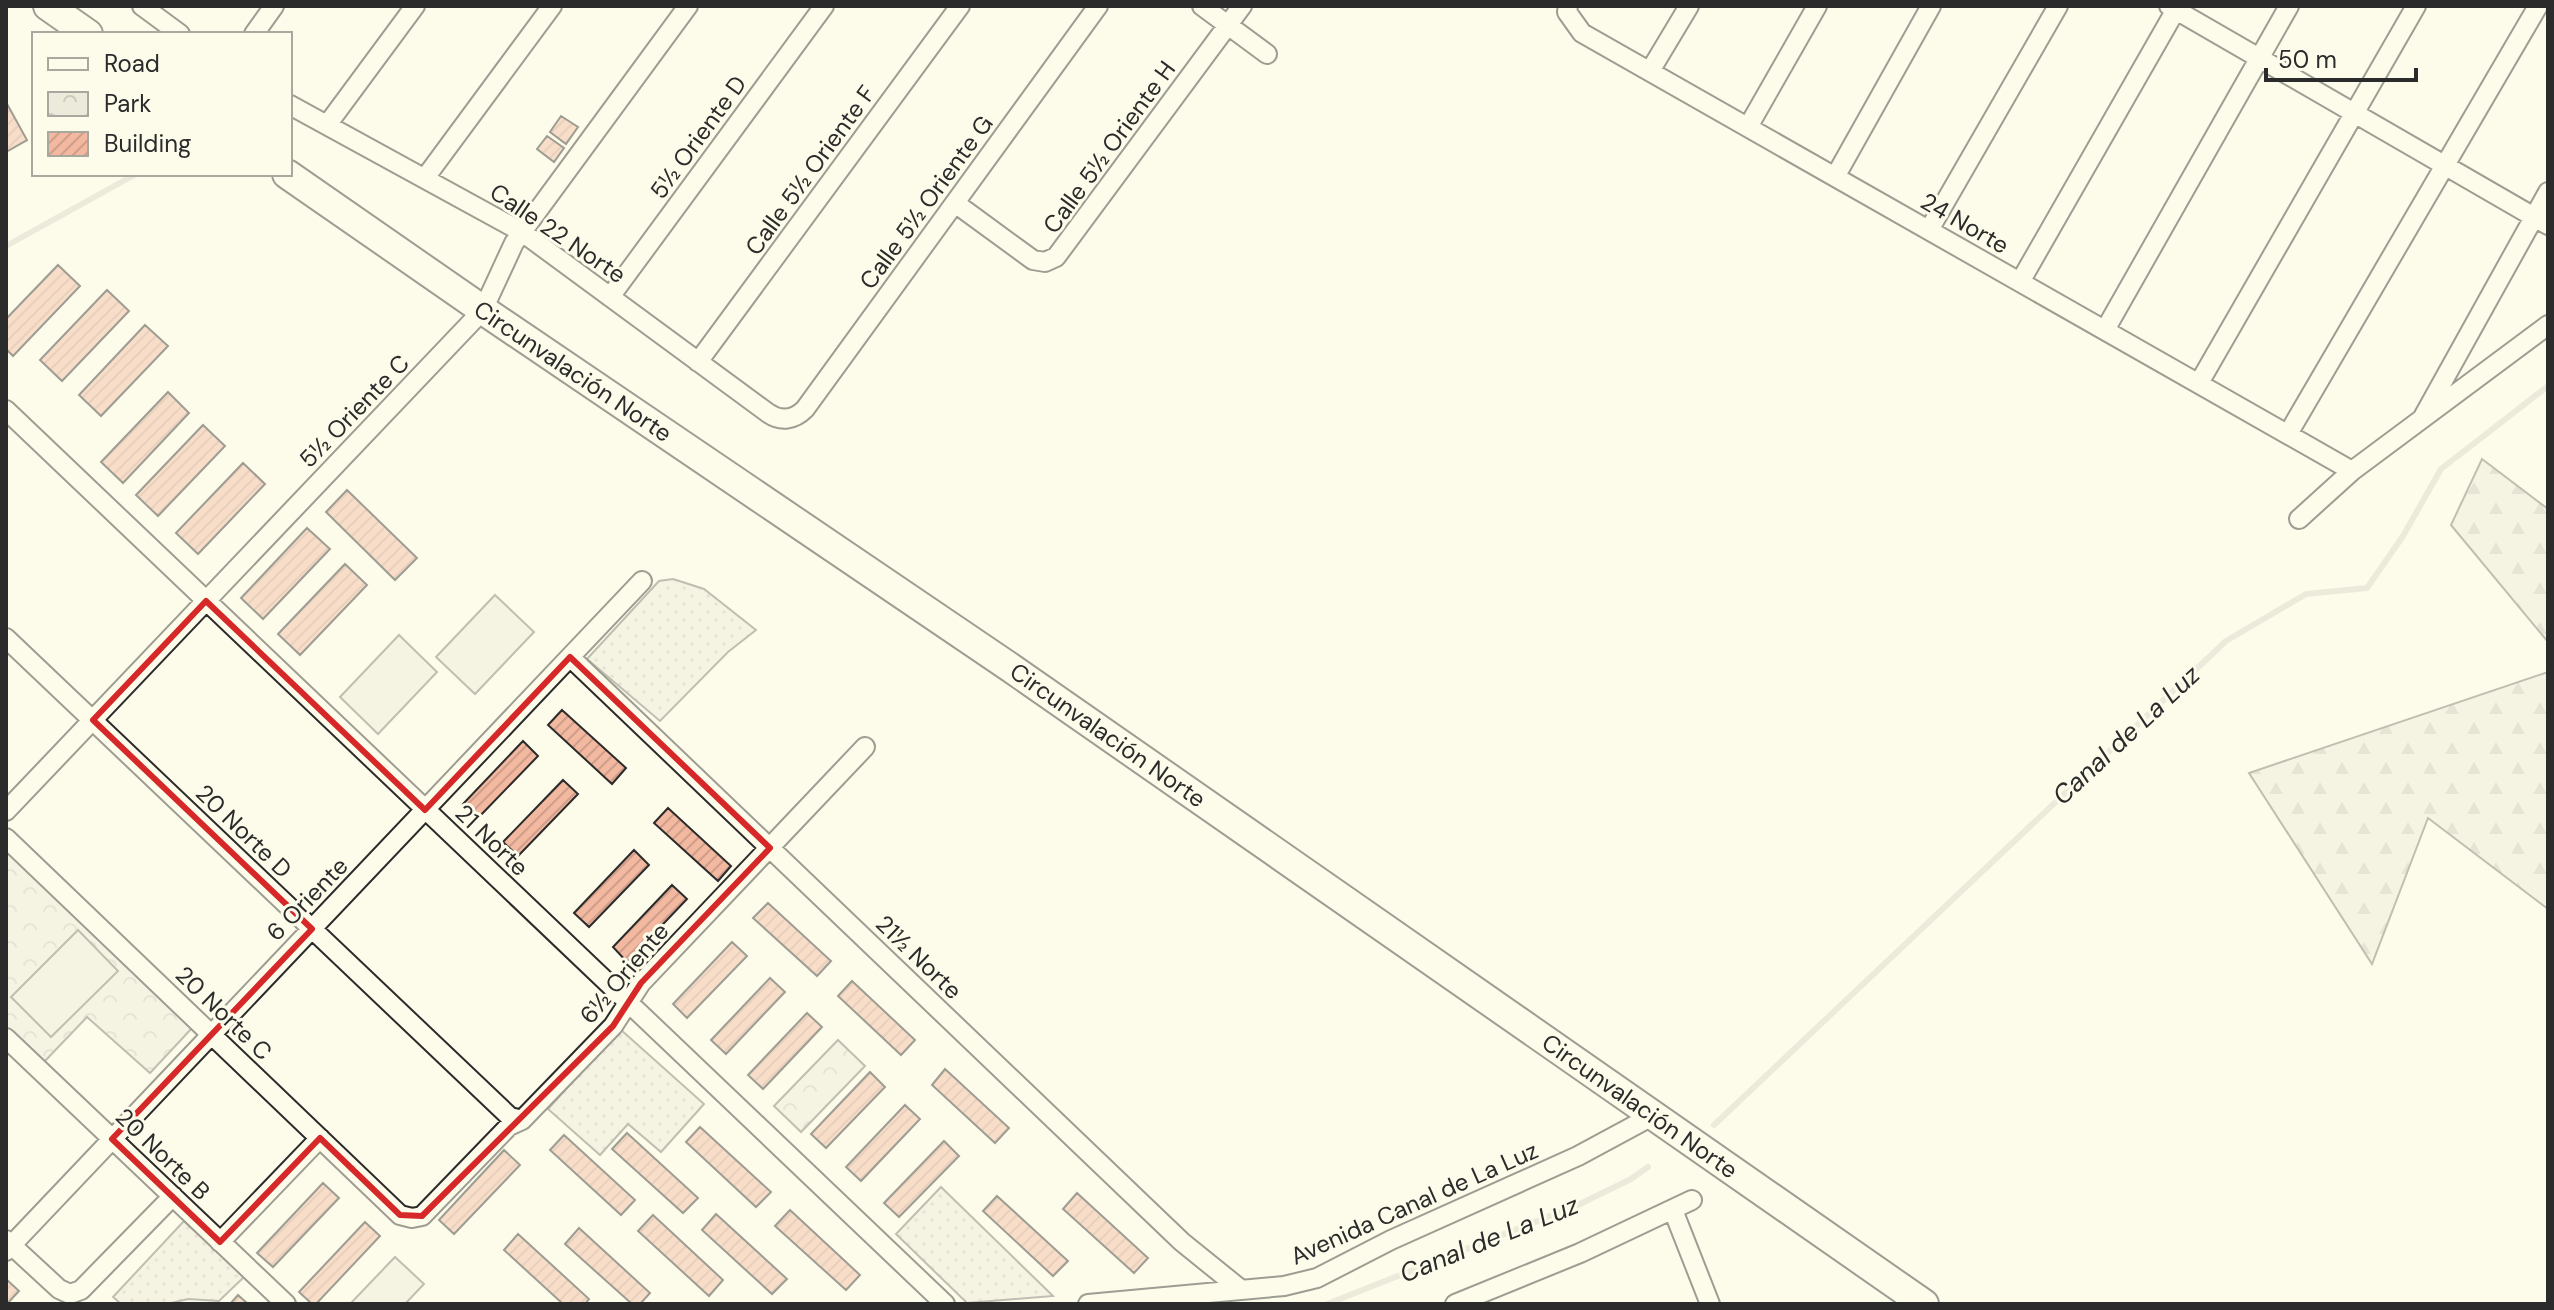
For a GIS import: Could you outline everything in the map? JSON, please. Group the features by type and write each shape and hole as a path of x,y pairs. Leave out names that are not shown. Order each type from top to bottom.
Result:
{"main road":[{"path":"48,6 85,32"},
{"name":"Circunvalación Norte","path":"290,176 1011,668 1924,1304"}],"street":[{"path":"142,6 177,32"},
{"path":"255,32 274,6"},
{"path":"327,125 415,6"},
{"path":"425,178 552,6"},
{"name":"5½ Oriente C","path":"6,811 483,310 514,243 688,6"},
{"name":"5½ Oriente D","path":"610,297 824,6"},
{"name":"Calle 5½ Oriente F","path":"698,362 960,6"},
{"name":"Calle 5½ Oriente G","path":"786,419 805,409 1098,6"},
{"path":"1202,6 1267,54"},
{"name":"Calle 5½ Oriente H","path":"955,203 1033,260 1045,262 1056,257 1242,6"},
{"name":"24 Norte","path":"1568,6 1567,12 1582,33 2352,471"},
{"path":"1650,71 1689,6"},
{"path":"1748,127 1817,6"},
{"path":"1835,177 1931,6"},
{"path":"1929,230 2058,6"},
{"path":"2105,330 2289,6"},
{"path":"2199,383 2416,6"},
{"path":"2288,434 2538,6"},
{"path":"2020,282 2174,7 2541,221"},
{"name":"Calle 22 Norte","path":"292,106 522,232 773,417 786,419"},
{"path":"2419,423 2541,221 2548,192"},
{"path":"2299,519 2352,471 2548,325"},
{"name":"21 Norte","path":"6,410 945,1304"},
{"name":"6 Oriente","path":"8,1245 642,581"},
{"name":"20 Norte D","path":"6,638 510,1117 522,1120"},
{"name":"21½ Norte","path":"570,657 1182,1242 1239,1288"},
{"name":"6½ Oriente","path":"412,1218 422,1216 509,1126 522,1120 613,1026 641,983 865,747"},
{"name":"20 Norte C","path":"6,838 400,1215 412,1218"},
{"name":"20 Norte B","path":"6,1038 286,1304"},
{"name":"Avenida Canal de La Luz","path":"1088,1304 1284,1286 1317,1278 1391,1240 1578,1156 1654,1115"},
{"path":"220,1242 320,1138"},
{"path":"8,1245 59,1289 70,1294 81,1290 173,1196"},
{"path":"1455,1304 1580,1253 1692,1200"},
{"path":"1673,1210 1710,1304"}],"highlighted area":[{"path":"206,601 425,810 570,657 770,848 641,983 613,1026 422,1216 400,1215 320,1138 220,1242 112,1139 312,929 93,720"}],"green space":[{"path":"2482,459 2548,509 2548,642 2451,525"},
{"path":"673,579 704,589 756,630 728,652 660,721 587,659 659,581"},
{"path":"495,595 534,632 475,694 436,657"},
{"path":"399,635 437,672 378,734 340,697"},
{"path":"2548,672 2548,909 2428,818 2372,964 2249,773"},
{"path":"6,849 193,1027 150,1073 87,1017 43,1063 6,1028"},
{"path":"78,930 118,971 51,1037 11,997"},
{"path":"620,1029 704,1104 661,1152 628,1124 600,1155 548,1109"},
{"path":"838,1040 865,1066 801,1132 774,1106"},
{"path":"941,1187 1053,1296 967,1303 896,1234"},
{"path":"184,1221 244,1277 219,1301 188,1299 167,1304 121,1304 113,1297"},
{"path":"395,1257 424,1284 405,1304 350,1304"}],"building":[{"path":"6,102 27,140 6,152"},
{"path":"561,116 578,127 566,144 550,132"},
{"path":"547,136 564,148 554,162 537,149"},
{"path":"58,265 80,286 13,356 6,349 6,319"},
{"path":"107,290 129,311 62,381 40,360"},
{"path":"145,325 168,346 101,416 79,395"},
{"path":"168,392 189,413 123,483 101,462"},
{"path":"203,425 225,446 158,516 136,495"},
{"path":"243,463 265,484 198,554 176,533"},
{"path":"347,490 417,558 395,580 326,512"},
{"path":"307,528 330,549 263,619 241,598"},
{"path":"345,564 367,585 300,655 278,634"},
{"path":"562,710 626,768 612,784 548,725"},
{"path":"523,741 538,756 478,818 463,804"},
{"path":"563,780 578,794 518,856 503,842"},
{"path":"668,808 731,866 718,881 654,823"},
{"path":"634,850 649,865 589,927 574,913"},
{"path":"672,885 687,899 627,962 613,947"},
{"path":"768,903 831,961 817,976 753,918"},
{"path":"732,942 747,956 687,1018 673,1004"},
{"path":"770,978 785,992 726,1054 711,1040"},
{"path":"852,981 915,1040 901,1055 838,996"},
{"path":"807,1013 822,1027 763,1089 748,1075"},
{"path":"945,1069 1009,1128 995,1143 932,1085"},
{"path":"870,1072 885,1087 826,1148 811,1134"},
{"path":"905,1105 920,1119 861,1181 846,1167"},
{"path":"700,1127 771,1192 756,1207 686,1142"},
{"path":"627,1133 698,1198 683,1213 612,1149"},
{"path":"564,1135 635,1200 621,1215 550,1150"},
{"path":"944,1141 959,1156 899,1217 884,1203"},
{"path":"504,1150 520,1165 454,1234 439,1220"},
{"path":"323,1183 339,1198 273,1267 257,1253"},
{"path":"1077,1193 1148,1258 1134,1273 1063,1209"},
{"path":"997,1196 1068,1261 1053,1276 983,1211"},
{"path":"790,1210 860,1275 846,1290 775,1226"},
{"path":"716,1214 787,1279 772,1294 702,1230"},
{"path":"653,1215 723,1280 709,1296 638,1231"},
{"path":"365,1222 380,1236 316,1304 312,1304 299,1292"},
{"path":"579,1228 650,1293 640,1304 632,1304 565,1244"},
{"path":"518,1234 589,1299 585,1304 563,1304 504,1250"},
{"path":"6,1279 19,1291 7,1304 6,1304"},
{"path":"238,1295 248,1304 230,1304"}],"waterway":[{"path":"6,246 132,176"},
{"name":"Canal de La Luz","path":"1714,1125 2226,641 2306,594 2367,588 2403,536 2441,469 2548,386"},
{"name":"Canal de La Luz","path":"1327,1304 1578,1205 1631,1179 1648,1167"}]}
